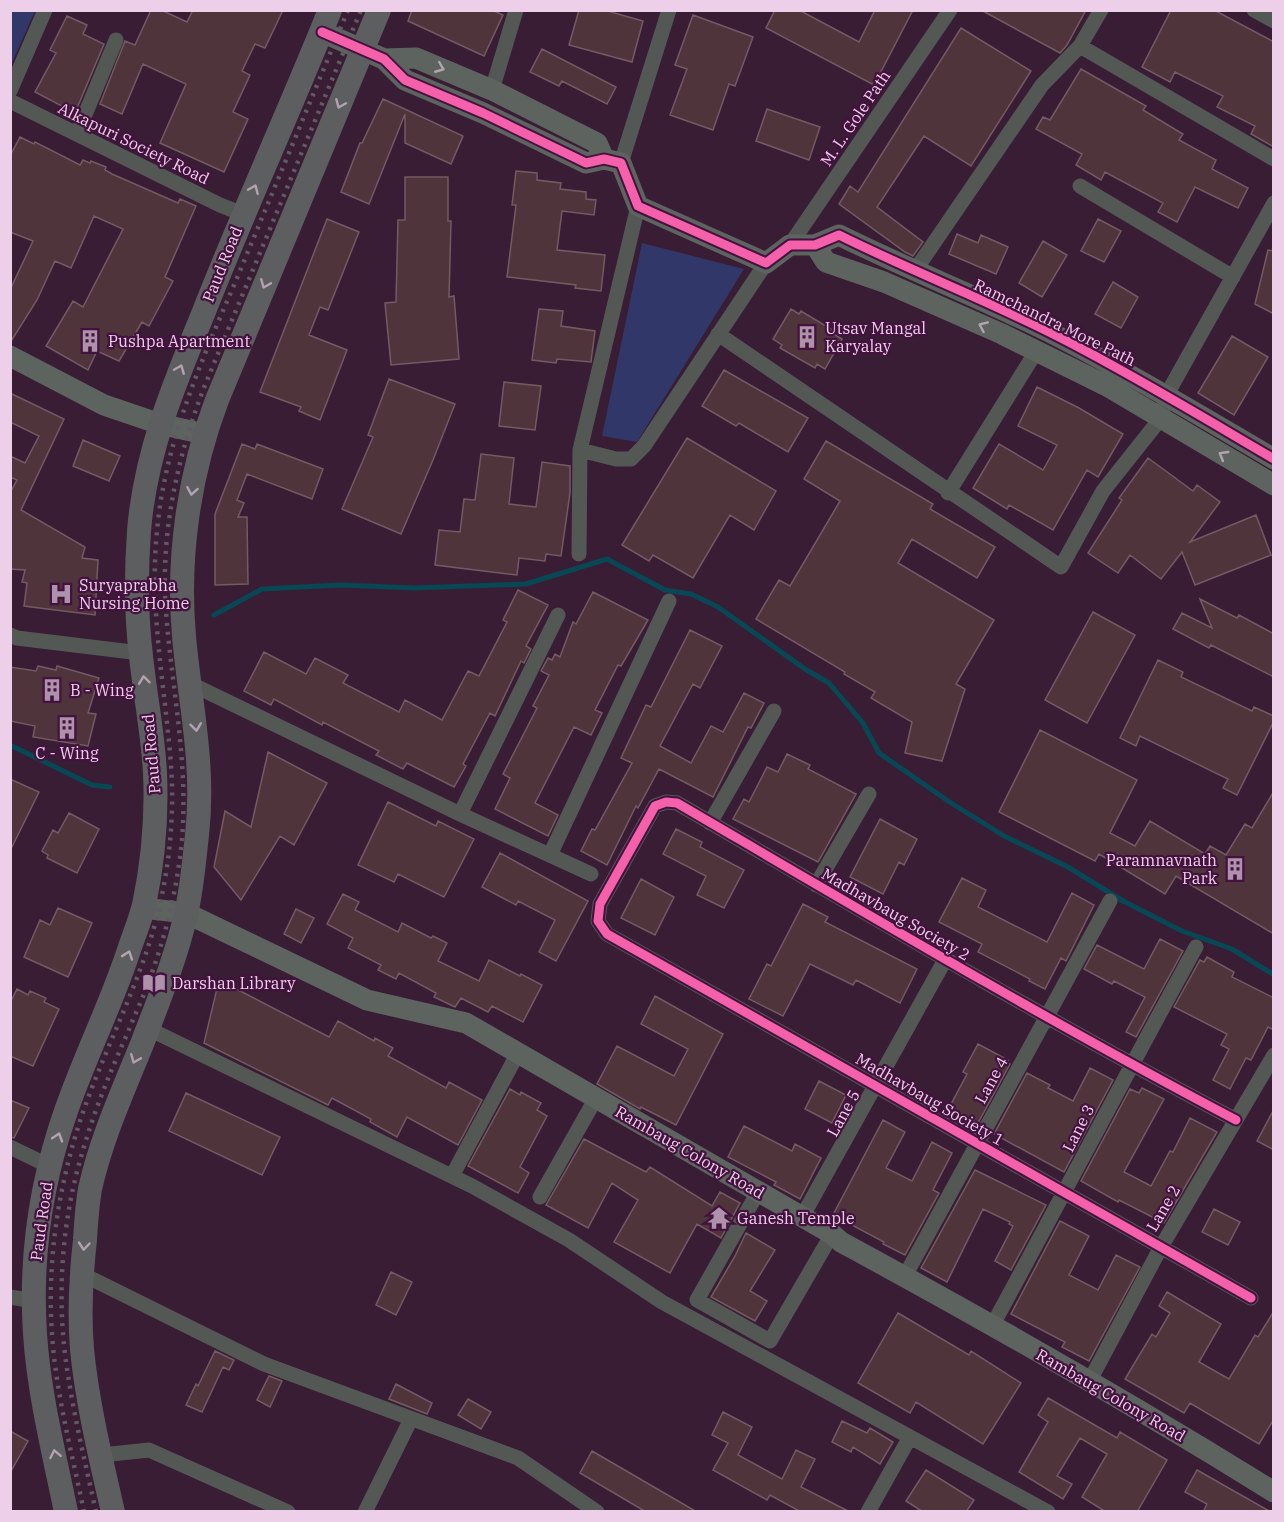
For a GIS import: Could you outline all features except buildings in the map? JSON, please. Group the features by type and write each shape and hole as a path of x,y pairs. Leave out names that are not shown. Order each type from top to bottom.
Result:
{"main road":[{"path":"113,1512 82,1349 82,1274 90,1189 113,1114 173,957 186,913 197,831 200,787 198,740 184,635 182,585 189,508 204,434 300,198 373,55 379,10"},
{"name":"Paud Road","path":"66,1512 40,1377 35,1335 22,1299 49,1166 66,1109 122,972 143,908 153,846 155,770 140,653 137,610 140,529 145,488 160,424 243,214 326,21"}],"street":[{"path":"10,91 45,10"},
{"path":"492,90 516,10"},
{"path":"612,161 669,10"},
{"name":"M. L. Gole Path","path":"790,246 950,10"},
{"path":"914,272 1042,85 1080,46 1101,10"},
{"path":"1254,10 1274,21"},
{"path":"326,21 405,80 483,113 586,163 612,161"},
{"path":"77,134 116,40"},
{"path":"1080,46 1274,159"},
{"path":"373,55 416,58 492,90 597,143 612,161 638,206 766,262"},
{"name":"Alkapuri Society Road","path":"10,101 220,205 243,214"},
{"path":"1080,186 1233,277"},
{"path":"718,334 948,493 1061,567 1103,491 1161,418 1166,396 1274,203"},
{"path":"579,554 580,450 638,206"},
{"name":"Ramchandra More Path","path":"1274,459 1117,367 1060,338 839,236 815,245 826,262 884,282 1036,350 1107,386 1274,485"},
{"path":"580,450 616,459 631,459 644,446 766,262 790,246 815,245"},
{"path":"948,493 1036,350"},
{"path":"10,356 104,405 160,424 204,434"},
{"path":"550,855 669,601"},
{"path":"460,814 558,615"},
{"path":"10,635 17,638 140,653"},
{"path":"191,684 460,814 591,874"},
{"path":"710,823 774,711"},
{"path":"816,885 869,794"},
{"name":"Madhavbaug Society 2","path":"598,921 600,904 656,806 666,801 672,802 1131,1065 1236,1120"},
{"name":"Lane 4","path":"905,1276 1110,901"},
{"name":"Rambaug Colony Road","path":"143,908 186,913 367,1000 466,1023 832,1234 841,1242 905,1276 1183,1436 1274,1492"},
{"name":"Madhavbaug Society 1","path":"598,921 607,934 1251,1298"},
{"name":"Lane 3","path":"992,1326 1197,946"},
{"name":"Lane 5","path":"802,1217 945,960"},
{"path":"147,1028 452,1176 569,1240 662,1302 1048,1512"},
{"path":"452,1176 518,1053"},
{"name":"Lane 2","path":"1089,1382 1161,1247 1274,1055"},
{"path":"540,1197 596,1098"},
{"path":"10,1147 49,1166"},
{"path":"758,1191 698,1300 770,1341 832,1234"},
{"path":"82,1274 264,1364 518,1458 592,1510"},
{"path":"364,1512 411,1419"},
{"path":"868,1512 910,1437"},
{"path":"102,1455 149,1450 288,1512"}],"shaded area":[{"path":"10,11 35,11 11,65"},
{"path":"642,243 744,269 637,442 602,436"}],"waterway":[{"path":"214,615 262,589 341,585 414,588 526,584 607,559 665,590 691,594 718,607 805,669 829,683 863,723 879,753 948,801 1004,836 1068,867 1123,901 1182,931 1232,949 1274,975"},
{"path":"10,745 92,785 110,787"}],"railway":[{"path":"84,1512 65,1423 54,1356 51,1307 53,1252 60,1198 73,1144 91,1089 148,949 163,890 168,859 172,781 155,590 155,560 161,498 177,433 198,370 348,10"},
{"path":"96,1512 74,1409 64,1348 62,1293 65,1237 81,1157 102,1093 145,992 165,931 179,865 183,790 182,760 166,612 168,525 186,440 205,385 361,10"}],"cycle path":[{"path":"322,32 384,59 405,80 483,113 586,163 604,159 621,163 638,206 766,263 790,245 815,245 839,235 1063,339 1143,382 1274,459"},
{"path":"1236,1120 1024,1004 677,803 666,802 655,806 600,904 598,921 607,934 1251,1298"}],"place":[{"name":"Utsav Mangal Karyalay","path":"807,337"},
{"name":"Pushpa Apartment","path":"90,341"},
{"name":"Suryaprabha Nursing Home","path":"61,594"},
{"name":"B - Wing","path":"52,690"},
{"name":"C - Wing","path":"67,728"},
{"name":"Paramnavnath Park","path":"1235,869"},
{"name":"Darshan Library","path":"154,983"},
{"name":"Ganesh Temple","path":"719,1218"}]}
